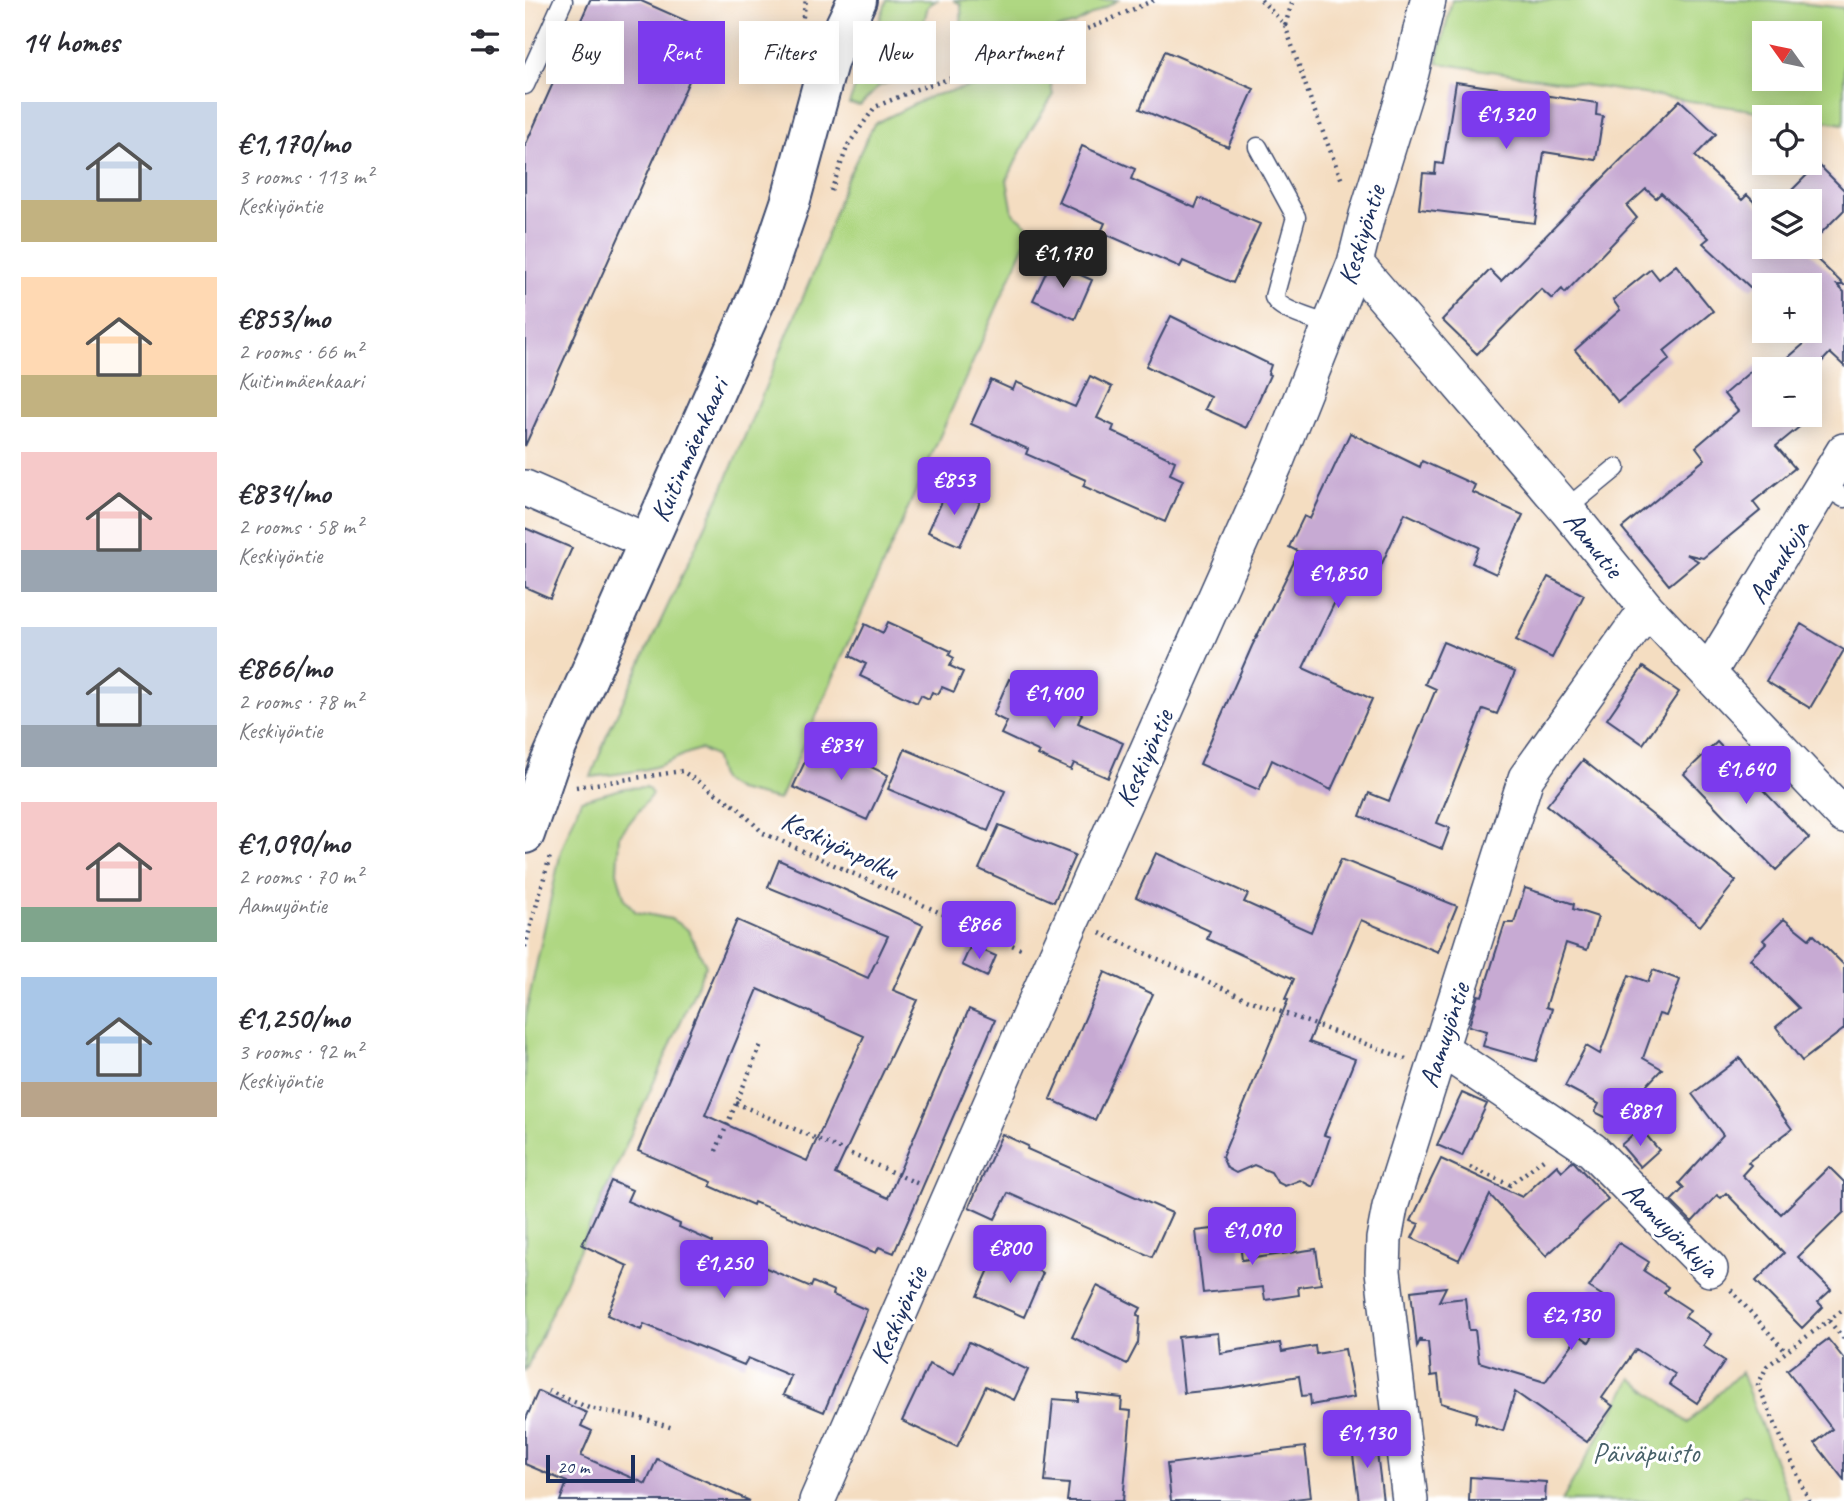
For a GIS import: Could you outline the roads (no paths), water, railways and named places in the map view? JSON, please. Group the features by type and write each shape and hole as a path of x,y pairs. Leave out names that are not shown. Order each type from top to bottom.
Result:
{"street":[{"name":"Kuitinmäenkaari","path":"832,21 834,0"},
{"name":"Kuitinmäenkaari","path":"839,38 857,0"},
{"name":"Keskiyöntie","path":"817,1501 1275,464 1355,263 1411,73 1429,0"},
{"name":"Kuitinmäenkaari","path":"538,842 548,767 760,291 790,204 822,84"},
{"name":"Aamutie","path":"1355,263 1566,509 1647,609 1844,816"},
{"name":"Aamukuja","path":"1709,672 1834,492 1844,451"},
{"path":"525,488 648,542"},
{"name":"Aamuyöntie","path":"1410,1501 1383,1271 1384,1239 1390,1207 1526,778 1647,609"},
{"name":"Aamuyönkuja","path":"1437,1058 1592,1150 1710,1269"}],"lane":[{"path":"525,85 563,1"},
{"path":"1258,148 1296,217 1274,296 1276,303 1330,326"},
{"path":"1566,509 1616,468"}],"park label":[{"name":"Päiväpuisto","path":"1646,1452"}]}
